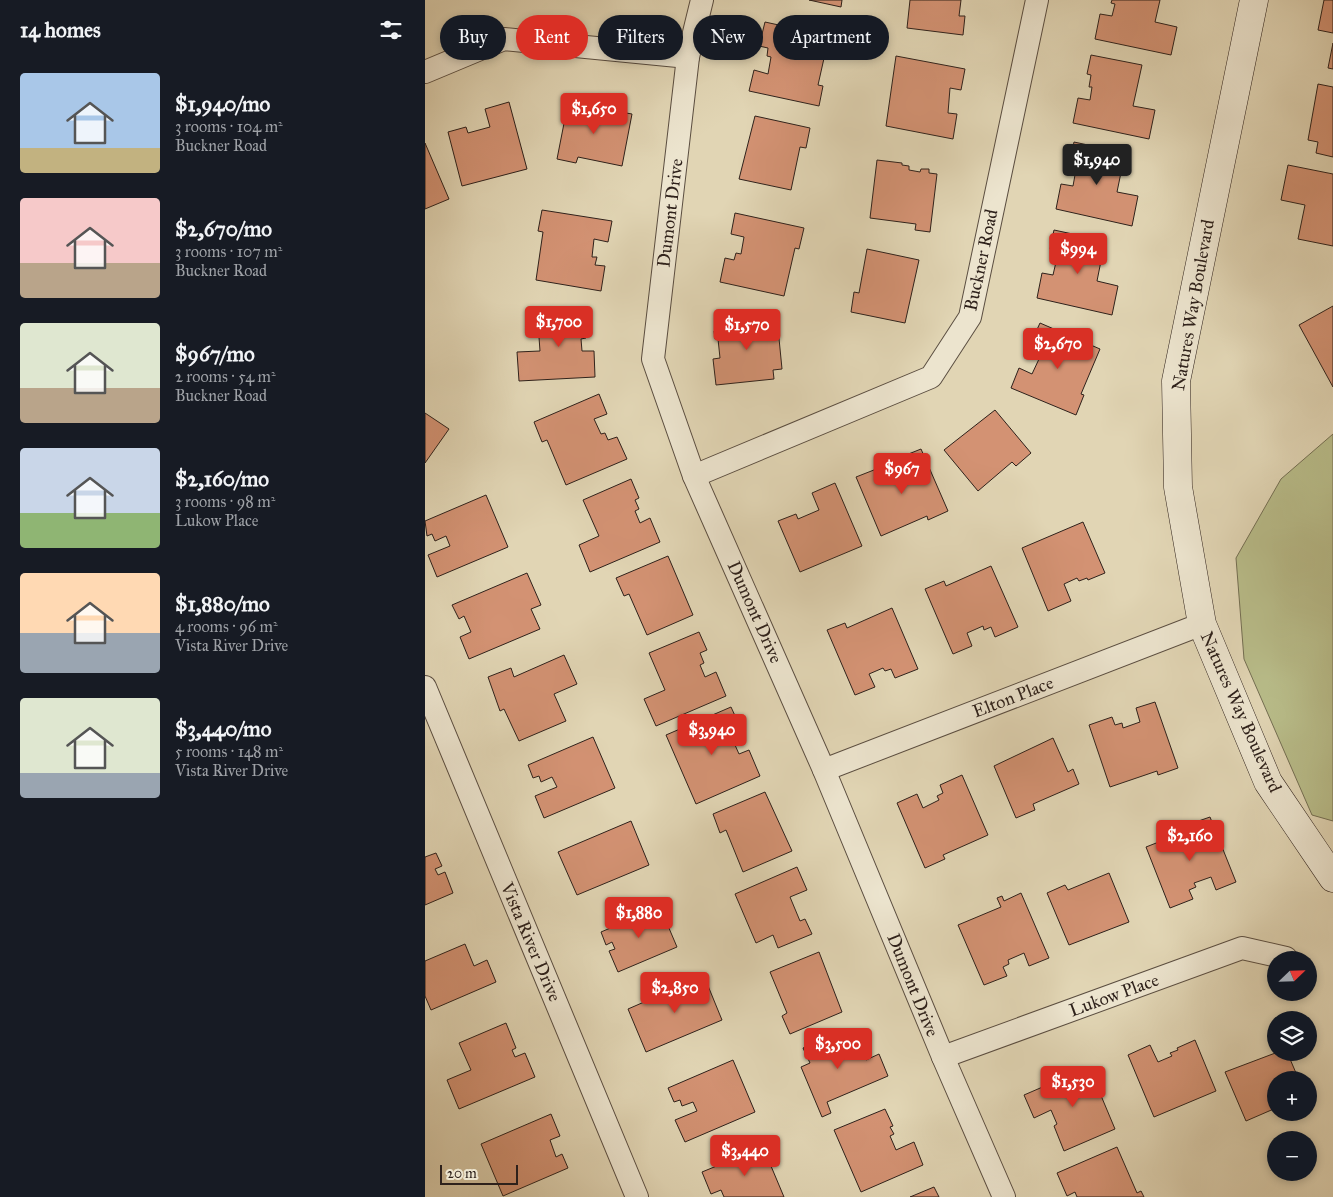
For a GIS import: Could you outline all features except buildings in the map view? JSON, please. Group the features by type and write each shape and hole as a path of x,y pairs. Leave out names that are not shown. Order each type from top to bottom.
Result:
{"street":[{"name":"Dumont Drive","path":"702,0 688,57 653,358 695,476 824,770 943,1057 1004,1197"},
{"name":"Buckner Road","path":"695,476 931,377 970,317 1037,0"},
{"name":"Natures Way Boulevard","path":"1253,0 1176,381 1178,487 1202,624 1268,782 1333,878"},
{"path":"425,72 504,39 688,57"},
{"name":"Elton Place","path":"824,770 1202,624"},
{"name":"Vista River Drive","path":"425,687 637,1197"},
{"name":"Lukow Place","path":"943,1057 1242,948 1267,954"}],"green space":[{"path":"1333,434 1333,821 1312,815 1244,659 1236,558 1281,479"}]}
